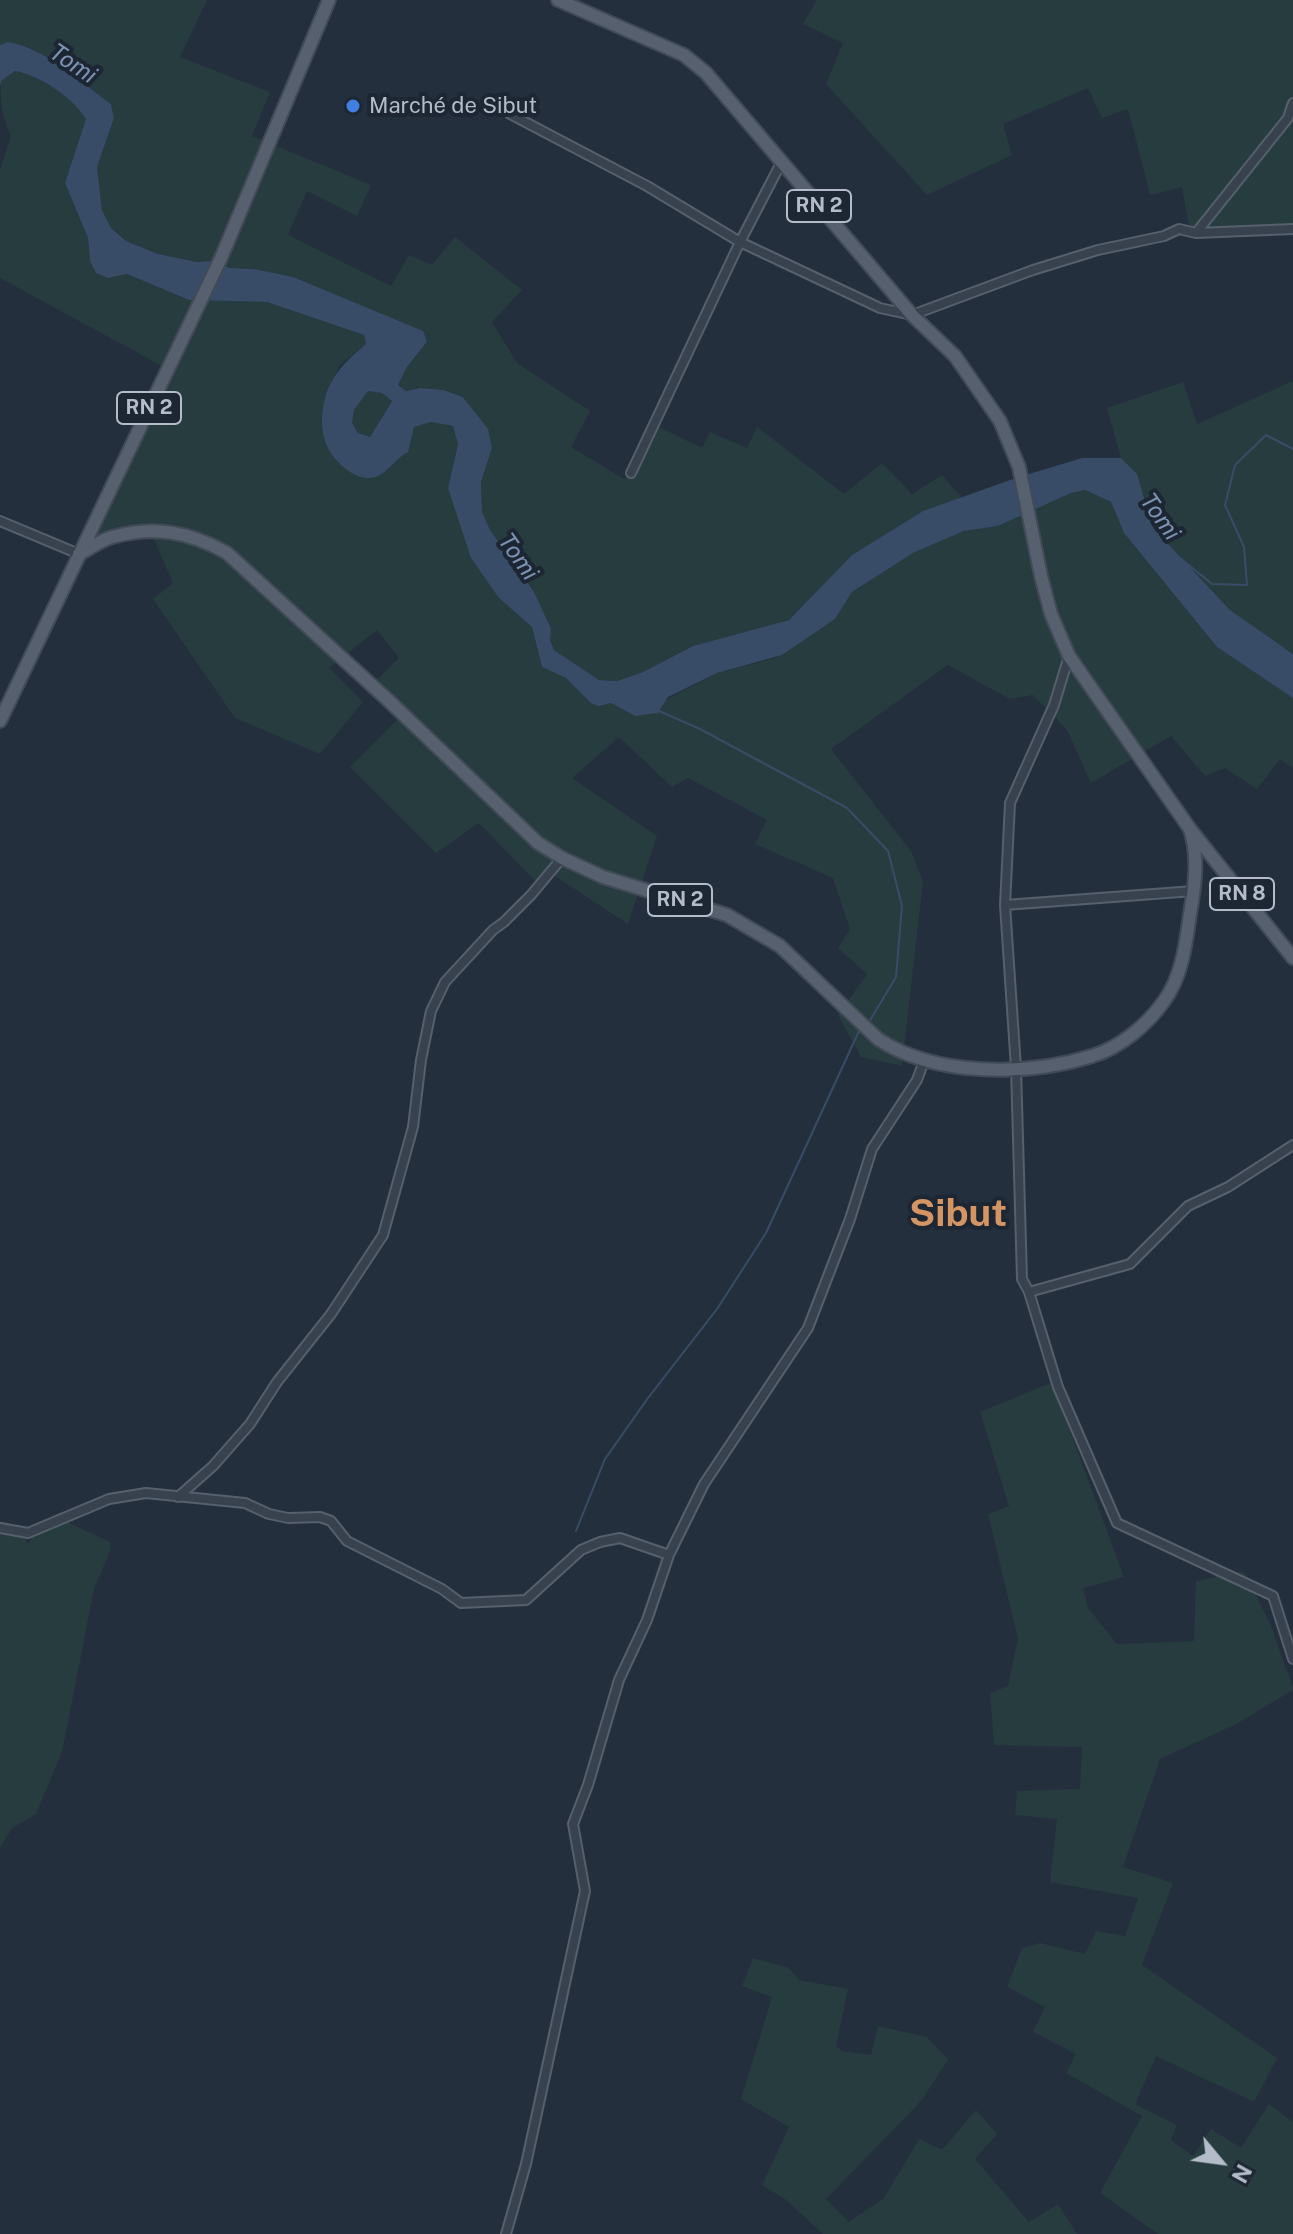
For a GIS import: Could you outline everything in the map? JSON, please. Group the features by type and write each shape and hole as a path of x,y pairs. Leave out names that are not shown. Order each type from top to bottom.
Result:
{"main road":[{"name":"RN 2","path":"0,721 204,296 329,0"},
{"name":"RN 2","path":"79,554 110,537 171,531 201,538 227,553 538,843 603,877 727,915 780,946 867,1030 893,1048 945,1066 1016,1068 1094,1056 1118,1045 1153,1016 1167,999 1186,942 1194,891 1196,848 1190,829 1069,656 1051,614 1021,476 1000,421 955,356 912,315 706,73 684,55 562,1"},
{"name":"RN 8","path":"1190,829 1293,958"}],"street":[{"path":"1196,233 1288,118 1293,103"},
{"path":"510,114 647,186 740,242 880,308 912,315 1033,270 1098,250 1164,236 1179,229 1196,233 1293,229"},
{"path":"631,473 740,242 781,163"},
{"path":"0,521 79,554"},
{"path":"1069,656 1054,705 1010,803 1005,905 1016,1068 1022,1279 1029,1292 1058,1387 1117,1523 1273,1596 1293,1659"},
{"path":"178,1497 213,1466 250,1424 277,1382 331,1314 383,1235 413,1127 431,1011 445,982 493,930 531,895 562,858"},
{"path":"1005,905 1194,891"},
{"path":"506,2234 526,2164 585,1891 573,1824 588,1785 619,1680 647,1620 669,1555 704,1484 808,1328 850,1219 872,1149 917,1080 924,1061"},
{"path":"1029,1292 1130,1264 1188,1206 1228,1187 1293,1145"},
{"path":"0,1528 28,1533 109,1499 146,1493 245,1503 269,1514 288,1518 320,1517 331,1521 347,1541 442,1589 461,1603 526,1600 581,1550 600,1542 620,1538 669,1555"}],"green space":[{"path":"0,0 207,0 180,57 270,92 252,136 371,185 357,216 307,191 288,235 391,286 409,255 432,265 455,237 522,290 492,322 517,363 590,411 571,447 624,479 653,424 702,448 710,432 747,448 757,427 844,494 882,463 912,494 942,475 963,499 923,511 852,555 789,620 693,646 643,672 617,681 599,680 554,650 534,592 490,530 482,512 481,482 492,448 487,429 463,396 420,388 406,391 398,385 407,367 427,343 254,269 230,268 212,261 197,262 158,254 126,241 111,228 102,210 97,167 114,118 111,104 42,54 13,44 0,45"},
{"path":"817,0 1293,0 1293,224 1190,233 1182,187 1150,195 1128,109 1102,118 1088,88 1003,124 1012,155 927,195 826,84 843,43 803,24"},
{"path":"15,71 55,89 87,119 65,183 88,238 90,261 108,278 127,274 189,300 267,302 364,335 366,344 340,365 326,397 380,475 407,452 414,427 431,422 453,426 458,443 448,488 499,598 532,627 542,667 566,678 591,703 611,703 635,716 717,673 775,658 835,619 852,592 913,553 964,531 998,526 1071,493 1085,490 1111,502 1124,533 1217,647 1293,698 1293,768 1280,759 1257,789 1225,768 1205,776 1171,736 1091,783 1067,730 1033,695 1010,699 948,665 831,749 911,851 923,881 902,1066 861,1057 838,1015 867,974 838,948 850,929 833,878 755,844 767,820 688,778 672,787 619,737 572,778 657,836 628,924 552,874 540,886 479,823 436,853 350,767 404,713 372,685 399,658 377,630 329,668 363,702 320,754 235,718 153,599 173,583 150,530 90,538 173,372 0,278 0,170 11,136 2,110 1,81"},
{"path":"1293,381 1293,654 1230,610 1153,528 1137,474 1121,458 1107,408 1183,382 1197,424"},
{"path":"368,390 382,393 392,400 370,437 358,433 352,423 354,410"},
{"path":"1055,1381 1069,1428 1124,1577 1083,1588 1088,1608 1117,1644 1194,1641 1196,1581 1244,1571 1271,1626 1293,1688 1236,1724 1160,1759 1123,1867 1173,1883 1142,1965 1277,2058 1254,2102 1156,2056 1135,2104 1177,2125 1171,2140 1193,2156 1211,2129 1241,2148 1269,2104 1293,2122 1293,2234 1158,2234 1100,2193 1142,2116 1066,2073 1076,2054 1033,2032 1045,2007 1007,1987 1022,1948 1040,1943 1085,1954 1096,1931 1125,1936 1138,1898 1050,1882 1057,1819 1015,1815 1017,1791 1080,1789 1082,1747 994,1745 990,1693 1008,1686 1018,1639 988,1514 1009,1506 980,1412"},
{"path":"67,1522 110,1542 111,1549 94,1589 62,1752 36,1814 12,1828 0,1848 0,1529 20,1526 25,1531 27,1545 35,1534"},
{"path":"753,1958 789,1968 799,1980 848,1989 836,2046 842,2051 871,2055 878,2026 927,2037 948,2060 921,2101 826,2199 849,2222 884,2198 919,2139 942,2150 976,2110 997,2134 975,2159 1029,2222 1058,2204 1077,2234 823,2234 785,2199 762,2185 789,2127 741,2099 772,1997 742,1986"}],"water":[{"path":"8,42 36,51 111,104 114,118 97,167 102,210 111,228 126,241 158,254 293,277 423,331 427,342 407,367 398,385 406,391 420,388 443,390 463,397 488,429 492,448 481,482 482,512 490,530 534,592 551,629 550,640 554,650 599,680 617,681 643,672 693,646 789,620 852,555 923,511 1082,458 1121,458 1137,474 1153,528 1230,610 1293,654 1293,698 1217,647 1124,533 1111,502 1085,490 1071,493 998,526 964,531 913,553 852,592 835,619 782,655 717,673 668,697 658,713 635,716 611,703 598,706 591,703 566,678 542,667 532,627 499,598 471,558 448,488 458,444 453,426 431,422 414,427 408,452 386,471 371,478 356,475 331,454 322,430 322,417 332,382 366,344 364,335 267,302 189,300 127,274 108,278 96,273 90,261 88,238 65,183 86,119 64,95 25,74 15,71 1,81 0,87 0,45","holes":["368,391 382,393 392,401 370,437 358,433 352,423 354,410"]}],"waterway":[{"path":"1180,558 1212,584 1247,585 1244,547 1225,505 1235,465 1266,435 1293,449"},
{"path":"659,711 700,729 847,808 888,851 902,906 896,977 869,1022"},
{"path":"576,1531 605,1459 717,1309 766,1233 859,1031"}],"place":[{"name":"Marché de Sibut","path":"353,106"}],"district":[{"name":"Sibut","path":"958,1214"}],"water label":[{"name":"Tomi","path":"73,64"},
{"name":"Tomi","path":"1160,517"},
{"name":"Tomi","path":"518,557"}]}
